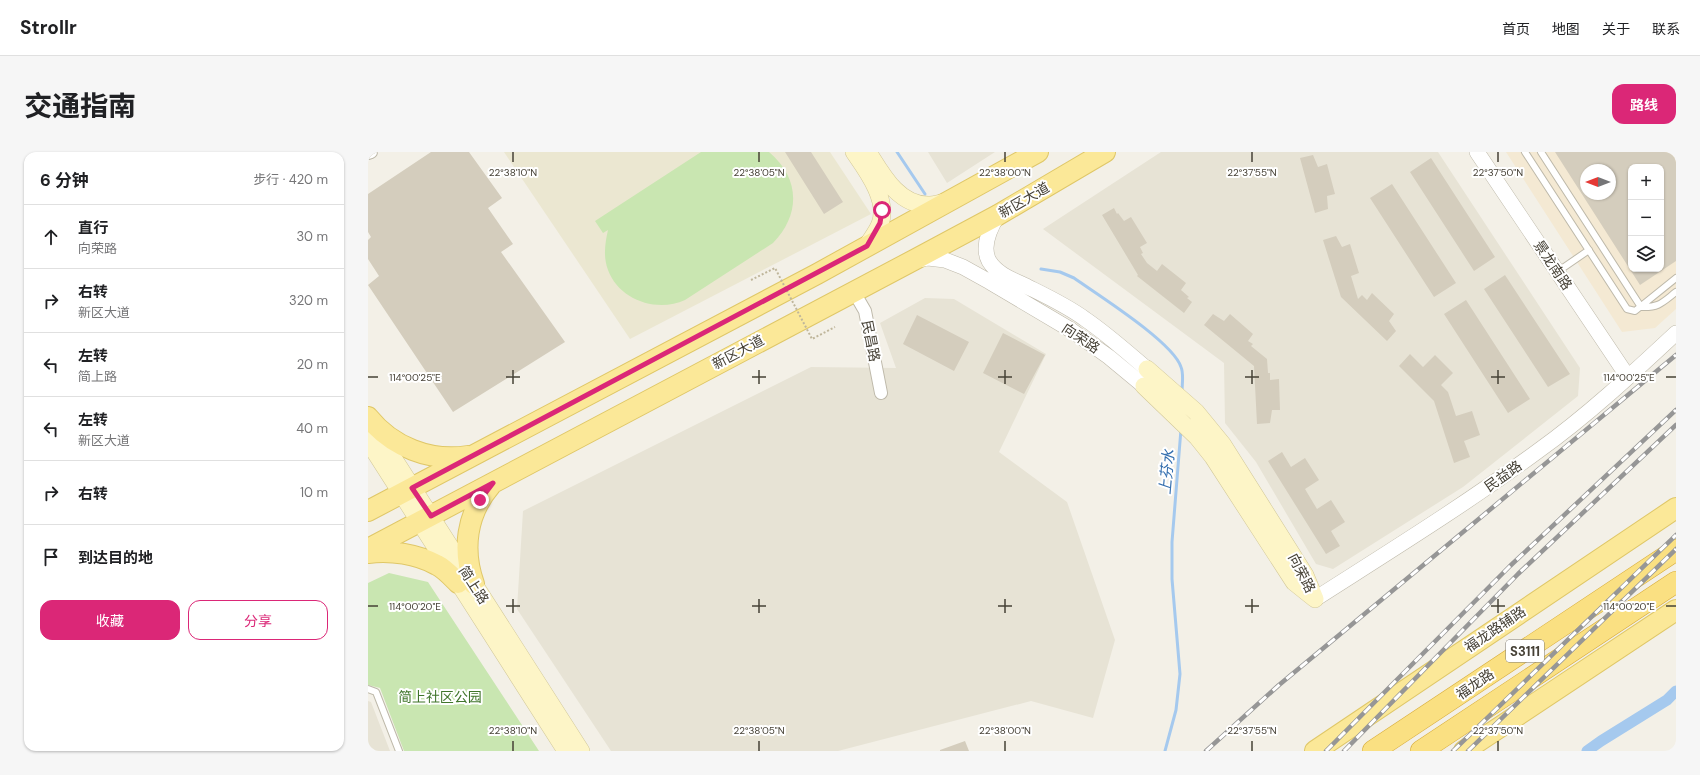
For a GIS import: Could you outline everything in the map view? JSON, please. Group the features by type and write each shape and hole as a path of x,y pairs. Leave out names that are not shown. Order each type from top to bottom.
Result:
{"highway":[{"name":"福龙路","path":"1373,751 1676,550"},
{"name":"福龙路","path":"1421,751 1676,582"}],"main road":[{"path":"854,152 871,179 882,210 880,223 867,246"},
{"path":"868,152 888,182 903,198 927,205 950,202"},
{"path":"368,511 950,202 1038,152"},
{"name":"新区大道","path":"368,549 998,215 1105,152"},
{"name":"向荣路","path":"1147,369 1196,412 1223,445 1305,575 1315,599"},
{"name":"向荣路","path":"1144,386 1198,437 1224,473 1294,582 1315,599"},
{"path":"368,418 381,432 414,451 427,455 448,458 476,454"},
{"name":"简上路","path":"368,418 407,491 466,584 566,751"},
{"name":"简上路","path":"368,441 407,491"},
{"path":"368,554 395,553 424,559 438,565 466,584 469,529 476,508 493,483"},
{"name":"福龙路辅路","path":"1315,751 1676,508"},
{"name":"简上路","path":"466,584 581,751"},
{"path":"1464,751 1676,610"}],"street":[{"name":"景龙南路","path":"1477,152 1628,377"},
{"name":"向荣路","path":"998,215 991,226 986,248 988,259 994,268 1004,275 1052,299 1084,318 1147,369"},
{"name":"向荣路","path":"914,260 928,258 945,260 963,267 1071,330 1109,357 1144,386"},
{"name":"民昌路","path":"854,292 865,311 881,393"},
{"name":"民益路","path":"1315,599 1470,499 1533,455 1628,377 1676,333"}],"lane":[{"path":"1525,152 1627,309 1635,311 1676,278"},
{"path":"1541,152 1641,307"},
{"path":"1558,272 1589,250"},
{"path":"1641,307 1660,305 1676,292"},
{"path":"368,689 376,692 399,751"}],"path":[{"path":"751,280 775,268 812,339 835,327"}],"shaded area":[{"path":"504,152 830,152 871,214 630,339"},
{"path":"928,152 995,152 947,183"},
{"path":"1161,152 1438,152 1580,368 1578,396 1463,487 1333,569 1316,564 1256,462 1225,423 1224,363 1043,229"},
{"path":"1506,152 1676,152 1676,309 1655,328 1622,332"},
{"path":"925,298 954,299 1046,354 999,452 1067,502 1115,640 1093,718 1031,701 838,751 611,751 517,609 523,511 811,367 896,368 880,323"},
{"path":"368,701 371,702 390,751 368,751"}],"green space":[{"path":"701,152 769,152 787,173 791,185 793,196 789,220 773,243 685,300 674,304 663,305 640,301 621,289 613,280 605,260 605,245 608,230 603,233 595,221"},
{"name":"简上社区公园","path":"389,573 428,582 539,751 404,751 380,688 368,685 368,583"}],"building":[{"path":"431,152 469,152 502,198 488,208 513,244 501,252 565,342 453,412 368,285 379,276 368,259 368,240 371,237 368,232 368,194"},
{"path":"785,152 811,152 843,202 824,214"},
{"path":"1555,152 1676,152 1676,261 1664,269 1664,164 1628,164 1628,266 1586,200 1616,200 1616,164 1580,164 1580,191"},
{"path":"1313,155 1318,167 1327,164 1335,194 1327,196 1328,209 1315,213 1300,158"},
{"path":"1431,158 1495,257 1474,271 1410,172"},
{"path":"1392,184 1456,283 1434,297 1370,198"},
{"path":"1114,208 1117,214 1118,213 1124,221 1131,217 1147,243 1140,247 1143,253 1141,254 1147,263 1157,271 1162,264 1186,283 1181,290 1192,302 1184,313 1137,276 1138,275 1102,215"},
{"path":"1336,236 1342,247 1350,244 1359,273 1351,276 1358,299 1362,295 1367,300 1372,293 1394,314 1389,321 1396,331 1387,341 1341,297 1323,240"},
{"path":"1632,272 1660,272 1640,285"},
{"path":"1505,275 1570,374 1548,387 1484,289"},
{"path":"1466,300 1530,399 1508,413 1444,314"},
{"path":"1213,314 1224,321 1230,314 1253,334 1248,341 1253,344 1251,346 1267,359 1270,380 1279,379 1280,410 1272,410 1270,423 1257,424 1254,366 1204,325"},
{"path":"917,315 969,342 954,371 903,344"},
{"path":"1003,333 1045,355 1024,394 983,373"},
{"path":"1410,354 1423,367 1435,355 1453,373 1441,385 1448,392 1456,416 1472,411 1480,435 1464,441 1470,457 1454,463 1434,401 1399,366"},
{"path":"1282,452 1291,467 1305,458 1319,480 1305,489 1317,509 1331,500 1345,522 1331,531 1340,546 1326,554 1268,461"},
{"path":"965,741 969,751 940,751 940,750"}],"waterway":[{"name":"上芬水","path":"897,152 925,194"},
{"name":"上芬水","path":"1041,269 1060,272 1074,278 1150,332 1175,357 1181,367 1183,376 1182,392"},
{"name":"上芬水","path":"1165,751 1176,710 1180,674 1172,579 1172,542 1181,429"},
{"path":"1587,751 1667,700 1676,691"}],"railway":[{"path":"1206,751 1279,685 1676,355"},
{"path":"1326,751 1510,566 1676,410"},
{"path":"1344,751 1518,574 1676,425"},
{"path":"1453,751 1676,535"},
{"path":"1468,751 1676,549"}],"route":[{"path":"480,500 493,483 431,516 412,488 817,274 867,246 880,223 882,210"}]}
